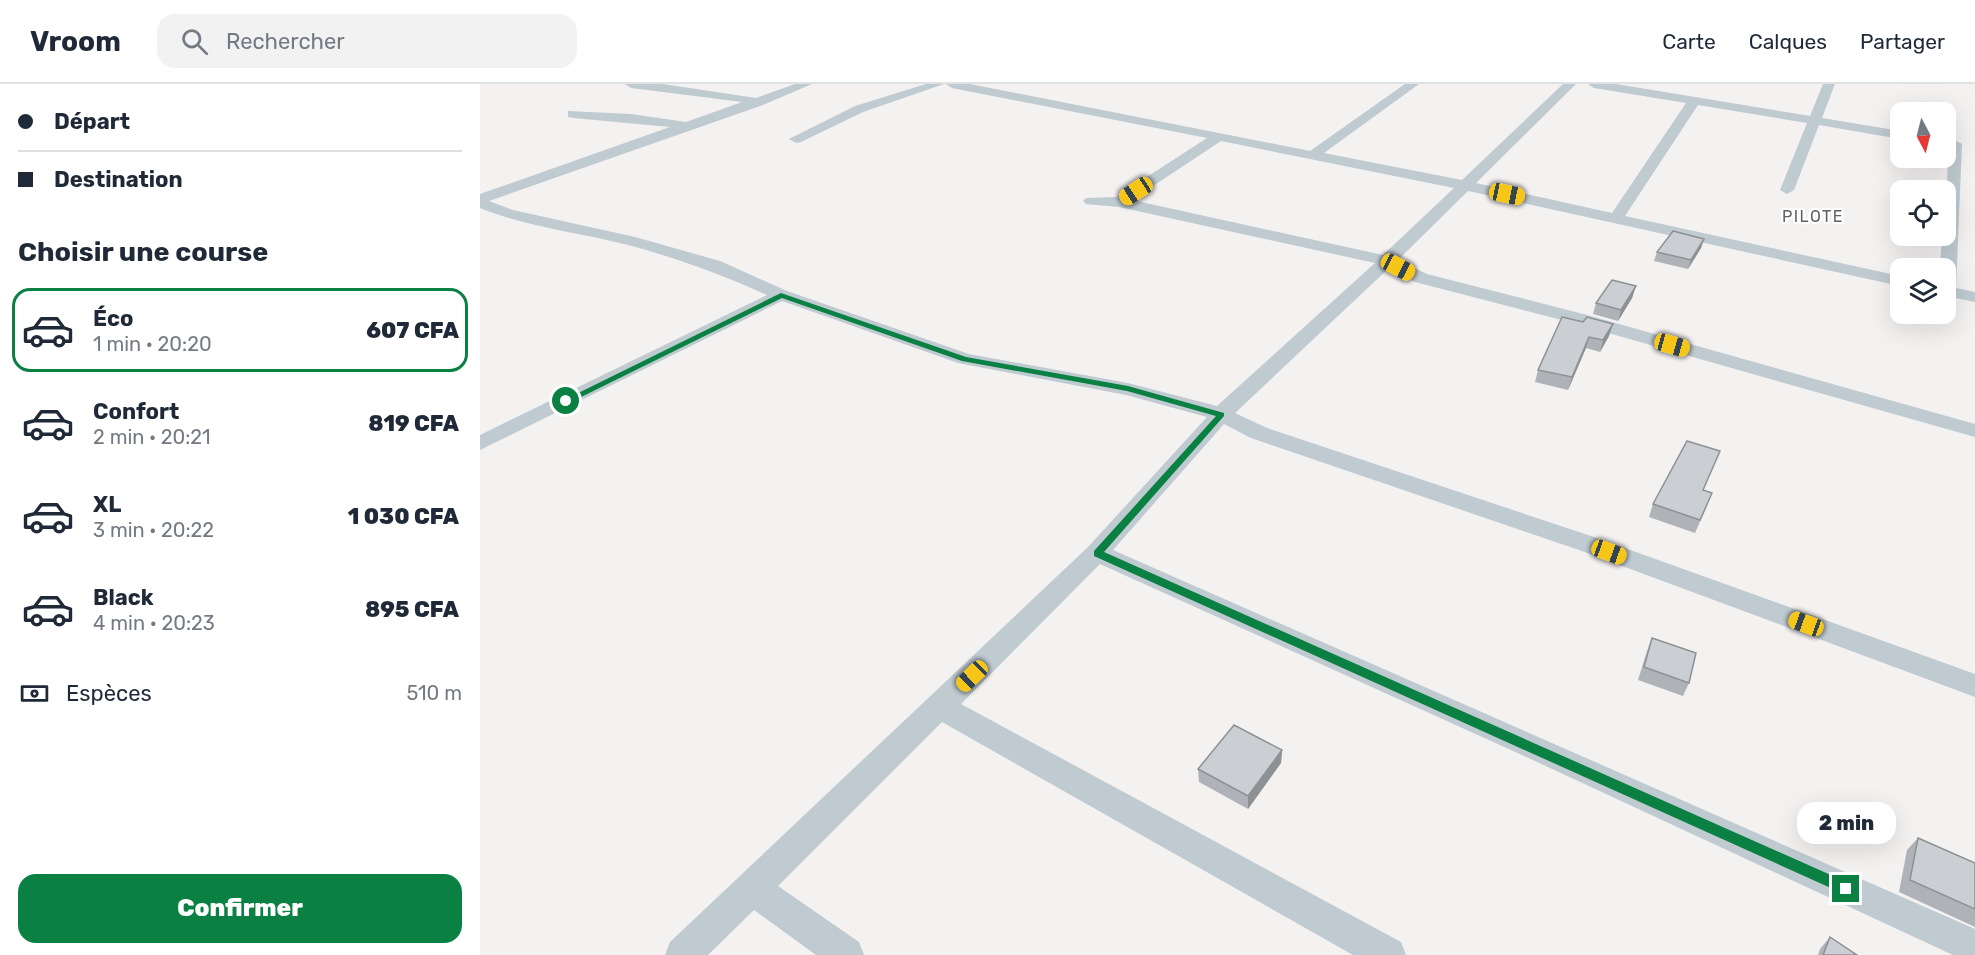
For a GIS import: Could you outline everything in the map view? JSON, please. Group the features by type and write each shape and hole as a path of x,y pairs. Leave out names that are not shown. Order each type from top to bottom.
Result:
{"street":[{"path":"631,84 711,93 760,102"},
{"path":"480,201 806,84"},
{"path":"796,139 859,109 938,84"},
{"path":"952,84 1463,185 1890,279"},
{"path":"1313,155 1413,84"},
{"path":"683,955 941,707 1097,553 1221,414 1387,261 1570,84"},
{"path":"1594,84 1890,133"},
{"path":"1786,190 1829,84"},
{"path":"1616,218 1694,101"},
{"path":"573,114 631,118 690,127"},
{"path":"1119,202 1220,136"},
{"path":"1948,258 1954,168"},
{"path":"480,201 508,214 635,242 714,265 781,295 965,359 1128,389 1221,414 1258,433 1588,544 1975,686"},
{"path":"1091,201 1119,202 1387,261 1421,278 1580,319 1975,431"},
{"path":"1956,293 1975,297"},
{"path":"480,443 781,295"},
{"path":"1097,553 1975,947"},
{"path":"941,707 1388,955"},
{"path":"752,888 846,955"}],"building":[{"path":"1673,231 1704,239 1691,260 1657,252"},
{"path":"1612,280 1636,286 1621,310 1596,303"},
{"path":"1562,317 1583,322 1587,317 1613,324 1603,340 1589,337 1572,377 1538,370"},
{"path":"1687,441 1720,451 1703,490 1712,493 1700,520 1653,504"},
{"path":"1652,638 1696,653 1689,683 1644,667"},
{"path":"1234,725 1282,750 1248,796 1198,769"},
{"path":"1918,838 1975,863 1975,909 1910,880"},
{"path":"1830,937 1857,955 1823,955"}],"district":[{"name":"PILOTE","path":"1813,216"}],"route":[{"path":"566,401 781,295 965,359 1128,389 1221,414 1097,553 1533,746 1846,889"}]}
